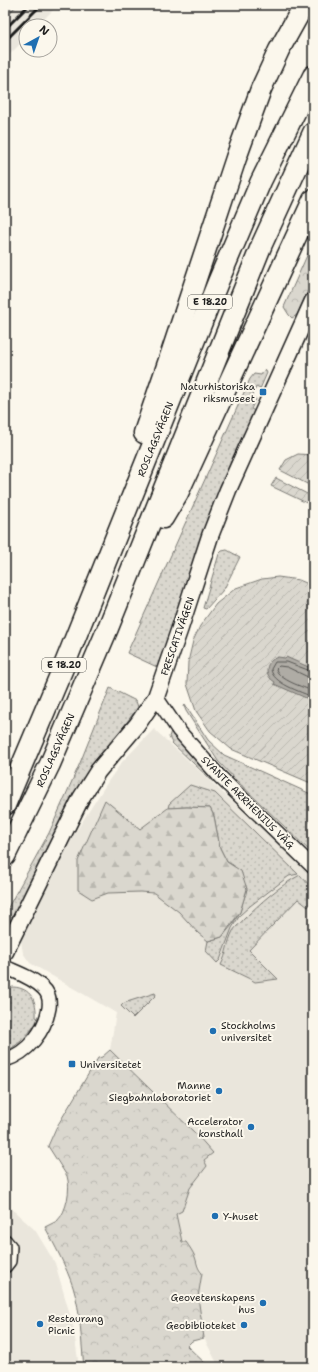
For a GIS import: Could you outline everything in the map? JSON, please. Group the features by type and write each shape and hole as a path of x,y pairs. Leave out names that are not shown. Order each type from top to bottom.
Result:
{"main road":[{"path":"118,533 127,482 236,158 261,89 279,50 304,5"},
{"name":"ROSLAGSVÄGEN","path":"6,801 118,533 261,181 313,76"},
{"name":"ROSLAGSVÄGEN","path":"5,856 45,775 128,579 262,244 313,133"},
{"path":"128,579 178,492 313,200"}],"street":[{"name":"FRESCATIVÄGEN","path":"5,952 81,798 98,771 137,725 156,697 210,536 228,490 313,301"},
{"name":"SVANTE ARRHENIUS VÄG","path":"156,697 179,731 219,776 313,866"},
{"path":"5,967 32,980 44,988 50,999 48,1016 35,1039 23,1050 5,1060"},
{"path":"5,1241 10,1247 9,1261 5,1266"}],"shaded area":[{"path":"17,5 58,5 45,18 18,18 18,46 5,59 5,18"},
{"name":"Stockholms universitet","path":"154,729 313,876 313,1367 219,1367 204,1338 198,1297 202,1272 188,1244 182,1242 176,1213 182,1211 190,1188 207,1166 204,1161 213,1153 197,1135 110,1050 116,1013 30,963 23,953 21,941 64,850 122,762"},
{"path":"5,1203 35,1230 55,1263 73,1325 79,1367 5,1367"}],"green space":[{"path":"5,5 17,5 5,18"},
{"path":"313,242 313,280 297,315 292,318 284,307"},
{"path":"265,369 267,373 260,389 256,387 252,397 256,399 251,409 255,411 206,523 171,630 157,667 127,653 250,379 254,374 261,375"},
{"path":"298,454 313,455 313,487 280,470 286,460"},
{"path":"276,478 313,497 313,506 271,486"},
{"path":"227,550 240,557 224,589 206,609 203,608 219,554 222,551"},
{"path":"278,577 299,580 313,586 313,784 231,749 210,731 196,711 187,684 188,662 193,641 200,626 216,604 236,588 262,579"},
{"path":"110,688 136,701 138,707 94,767 5,935 5,913 49,833 80,763"},
{"path":"185,705 208,740 224,755 313,795 313,854 218,761 186,711"},
{"path":"171,731 214,780 213,782 172,743 169,737"},
{"path":"190,785 215,793 298,874 289,876 240,915 232,928 220,960 217,963 206,951 208,941 222,937 232,925 240,912 247,889 233,865 227,862 220,848 214,816 210,808 168,808 169,804"},
{"path":"105,800 140,829 168,808 210,808 214,816 220,848 227,862 241,871 247,889 240,912 222,937 208,941 198,933 179,912 154,893 108,893 92,899 78,890 78,861"},
{"path":"300,875 313,889 313,900 308,907 298,899 249,950 278,979 255,982 221,965 233,931 270,895"},
{"path":"13,987 24,990 32,996 36,1017 38,1018 33,1028 24,1038 5,1052 5,989"},
{"path":"155,993 156,995 133,1018 121,1006 124,1003"},
{"path":"110,1050 197,1135 213,1153 204,1160 207,1166 190,1188 182,1211 176,1214 182,1242 186,1242 190,1247 202,1273 198,1297 204,1338 192,1341 187,1346 209,1367 84,1367 76,1297 64,1264 45,1227 57,1221 63,1212 66,1206 69,1187 67,1176 48,1146 56,1128 98,1058 102,1057"}],"water":[{"path":"278,657 286,657 313,669 313,701 274,684 275,682 269,676 267,668 270,662"}],"railway":[{"path":"5,29 29,5"},
{"path":"5,41 41,5"}],"place":[{"name":"Naturhistoriska riksmuseet","path":"263,392"},
{"name":"Stockholms universitet","path":"213,1031"},
{"name":"Universitetet","path":"72,1064"},
{"name":"Manne Siegbahnlaboratoriet","path":"219,1091"},
{"name":"Accelerator konsthall","path":"251,1127"},
{"name":"Y-huset","path":"215,1216"},
{"name":"Geovetenskapens hus","path":"263,1303"},
{"name":"Restaurang Picnic","path":"40,1324"},
{"name":"Geobiblioteket","path":"244,1325"}]}
